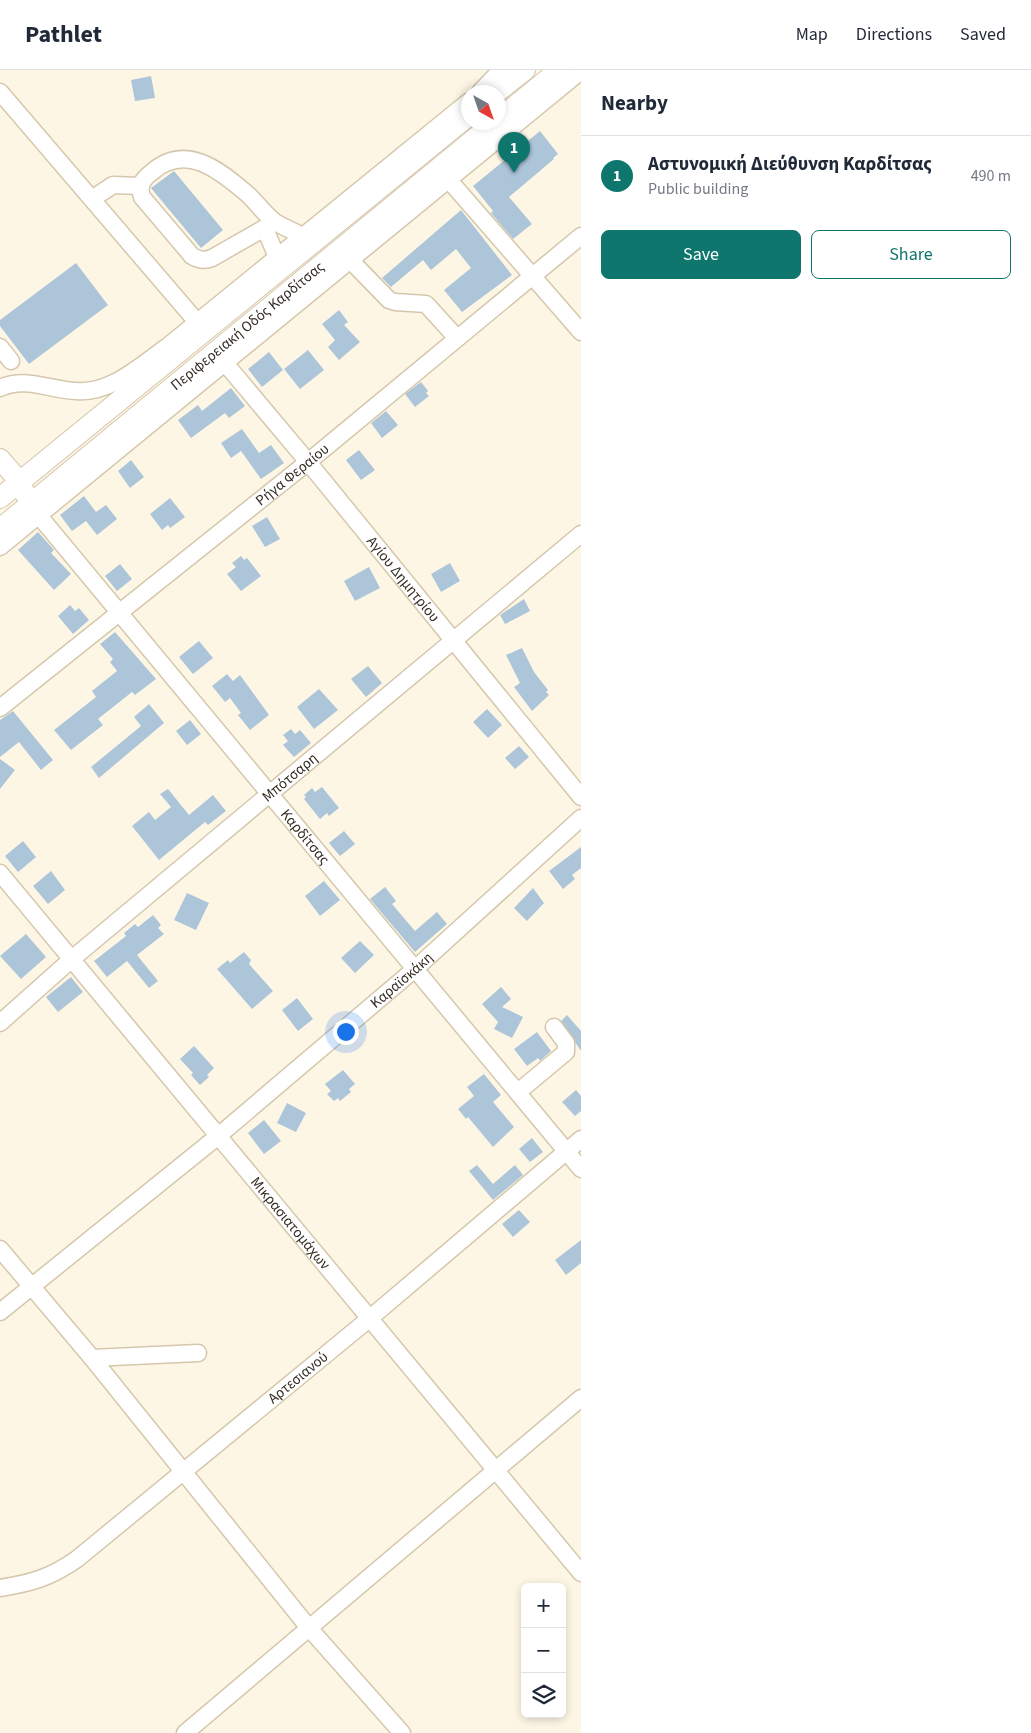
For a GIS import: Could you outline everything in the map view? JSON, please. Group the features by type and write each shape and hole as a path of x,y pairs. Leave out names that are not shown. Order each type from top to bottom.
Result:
{"main road":[{"path":"506,85 525,70"},
{"path":"506,113 559,70"},
{"name":"Περιφερειακή Οδός Καρδίτσας","path":"8,486 461,122"},
{"name":"Περιφερειακή Οδός Καρδίτσας","path":"0,529 34,510 485,130"},
{"path":"0,459 8,486 34,510"}],"street":[{"path":"487,85 501,70"},
{"path":"0,547 34,510 224,363 581,71"},
{"path":"0,92 197,322"},
{"path":"0,388 19,382 77,392 109,385 124,378 197,322 461,108"},
{"path":"277,257 270,225 246,192 224,176 192,159 183,157 162,164 143,179 141,186 142,197 192,256 198,259 212,258 270,225 302,236"},
{"path":"448,179 581,332"},
{"path":"92,199 113,185 141,186"},
{"name":"Ρήγα Φεραίου","path":"0,708 308,462 581,236"},
{"path":"351,261 389,300 426,304 456,338"},
{"path":"0,347 11,361"},
{"name":"Αγίου Δημητρίου","path":"224,363 308,462 581,796"},
{"name":"Καρδίτσας","path":"34,510 120,611 581,1169"},
{"name":"Μπότσαρη","path":"0,1023 73,958 581,534"},
{"name":"Καραϊσκάκη","path":"0,1312 217,1137 416,968 581,818"},
{"name":"Μικρασιατομάχων","path":"0,873 73,958 217,1137 497,1470 581,1573"},
{"path":"518,1092 566,1052 566,1043 554,1027"},
{"name":"Αρτεσιανού","path":"0,1588 34,1583 63,1569 370,1319 581,1139"},
{"path":"0,1249 92,1358 309,1628 402,1733"},
{"path":"92,1358 198,1353"},
{"path":"185,1733 581,1398"}],"building":[{"path":"151,76 155,98 135,101 131,80"},
{"path":"540,131 558,154 509,197 532,224 513,239 491,213 493,211 473,186"},
{"path":"174,171 223,230 201,248 151,188"},
{"path":"461,210 512,275 462,312 444,290 471,268 456,249 431,270 423,260 391,287 382,278"},
{"path":"76,263 108,305 29,364 0,326 0,320"},
{"path":"339,310 348,322 344,325 360,342 339,360 328,347 335,340 322,324"},
{"path":"308,350 324,370 300,389 284,369"},
{"path":"269,352 283,370 262,387 248,369"},
{"path":"421,382 428,391 426,393 429,396 415,407 405,394"},
{"path":"231,388 245,406 229,418 225,413 191,438 178,420 198,405 202,411"},
{"path":"386,411 398,425 382,438 371,423"},
{"path":"242,429 259,453 271,445 284,463 261,479 241,451 231,458 221,443"},
{"path":"359,450 375,470 361,480 346,460"},
{"path":"131,460 144,477 130,488 118,471"},
{"path":"84,496 96,512 106,505 117,519 97,535 86,521 72,531 60,515"},
{"path":"170,498 185,517 170,528 168,525 162,530 150,514"},
{"path":"267,517 280,539 265,547 252,526"},
{"path":"38,532 54,550 51,553 71,574 54,590 18,550"},
{"path":"241,556 244,560 247,558 261,576 241,591 227,574 236,567 232,563"},
{"path":"450,563 460,581 441,592 431,574"},
{"path":"120,564 132,579 117,591 105,576"},
{"path":"369,567 380,588 355,601 344,581"},
{"path":"524,599 530,611 505,624 500,615"},
{"path":"70,605 75,611 79,608 89,620 73,634 58,616"},
{"path":"115,632 156,679 135,695 132,692 98,719 103,725 71,750 54,730 96,697 92,691 117,671 110,662 113,659 100,644"},
{"path":"199,641 213,658 193,674 179,657"},
{"path":"522,648 534,672 548,690 546,692 549,695 532,711 514,687 520,683 506,655"},
{"path":"368,666 382,683 366,697 351,679"},
{"path":"227,674 233,681 240,675 269,715 250,730 238,715 241,713 230,698 225,702 212,686"},
{"path":"319,689 338,710 314,729 297,707"},
{"path":"149,704 164,723 99,778 91,767 141,726 134,717"},
{"path":"487,709 502,725 488,738 473,722"},
{"path":"13,711 53,760 41,770 19,742 0,757 0,720"},
{"path":"190,720 201,734 187,745 176,731"},
{"path":"291,729 295,734 300,730 311,743 294,757 283,745 288,741 283,735"},
{"path":"519,746 529,757 515,769 505,758"},
{"path":"0,759 15,770 0,789"},
{"path":"322,787 339,808 329,816 327,813 320,819 304,799 306,797 304,795 312,788 315,792"},
{"path":"168,789 189,815 213,795 226,811 208,825 205,822 159,860 132,826 149,812 155,820 171,807 160,794"},
{"path":"344,831 355,844 340,856 329,843"},
{"path":"23,841 36,857 18,872 5,856"},
{"path":"581,847 581,868 572,875 575,879 563,889 549,871"},
{"path":"51,871 65,890 48,904 33,886"},
{"path":"324,881 340,900 320,916 305,896"},
{"path":"385,887 396,901 392,904 415,931 437,912 447,924 415,952 370,899"},
{"path":"533,888 544,903 527,921 514,908"},
{"path":"187,893 209,903 196,930 174,920"},
{"path":"153,915 161,925 158,928 164,934 137,955 158,981 149,988 127,961 107,977 94,961 126,936 124,933 135,924 138,927"},
{"path":"26,934 46,957 21,979 0,956"},
{"path":"360,941 374,955 355,973 341,958"},
{"path":"244,952 251,960 249,964 273,991 252,1009 217,969 228,960 230,963"},
{"path":"71,977 83,992 58,1012 46,997"},
{"path":"501,987 511,999 502,1007 523,1017 512,1038 494,1029 498,1022 482,1004"},
{"path":"297,998 313,1019 298,1031 282,1010"},
{"path":"567,1015 581,1031 581,1051 561,1021"},
{"path":"537,1032 551,1051 540,1061 538,1058 527,1066 514,1049"},
{"path":"194,1046 214,1068 207,1075 209,1077 200,1085 191,1075 193,1073 180,1059"},
{"path":"343,1070 355,1084 349,1089 351,1092 340,1101 338,1098 334,1101 327,1094 331,1091 325,1084"},
{"path":"484,1074 501,1095 493,1102 514,1127 493,1147 468,1117 466,1119 458,1109 474,1096 467,1087"},
{"path":"576,1090 581,1096 581,1111 575,1116 562,1102"},
{"path":"287,1103 306,1113 296,1132 277,1123"},
{"path":"264,1120 281,1141 264,1154 248,1133"},
{"path":"532,1138 543,1152 530,1162 519,1149"},
{"path":"477,1165 493,1184 515,1165 523,1175 493,1200 469,1171"},
{"path":"519,1210 530,1222 513,1237 502,1224"},
{"path":"581,1240 581,1263 566,1275 555,1260"}],"place":[{"name":"Αστυνομική Διεύθυνση Καρδίτσας","path":"514,173"}]}
